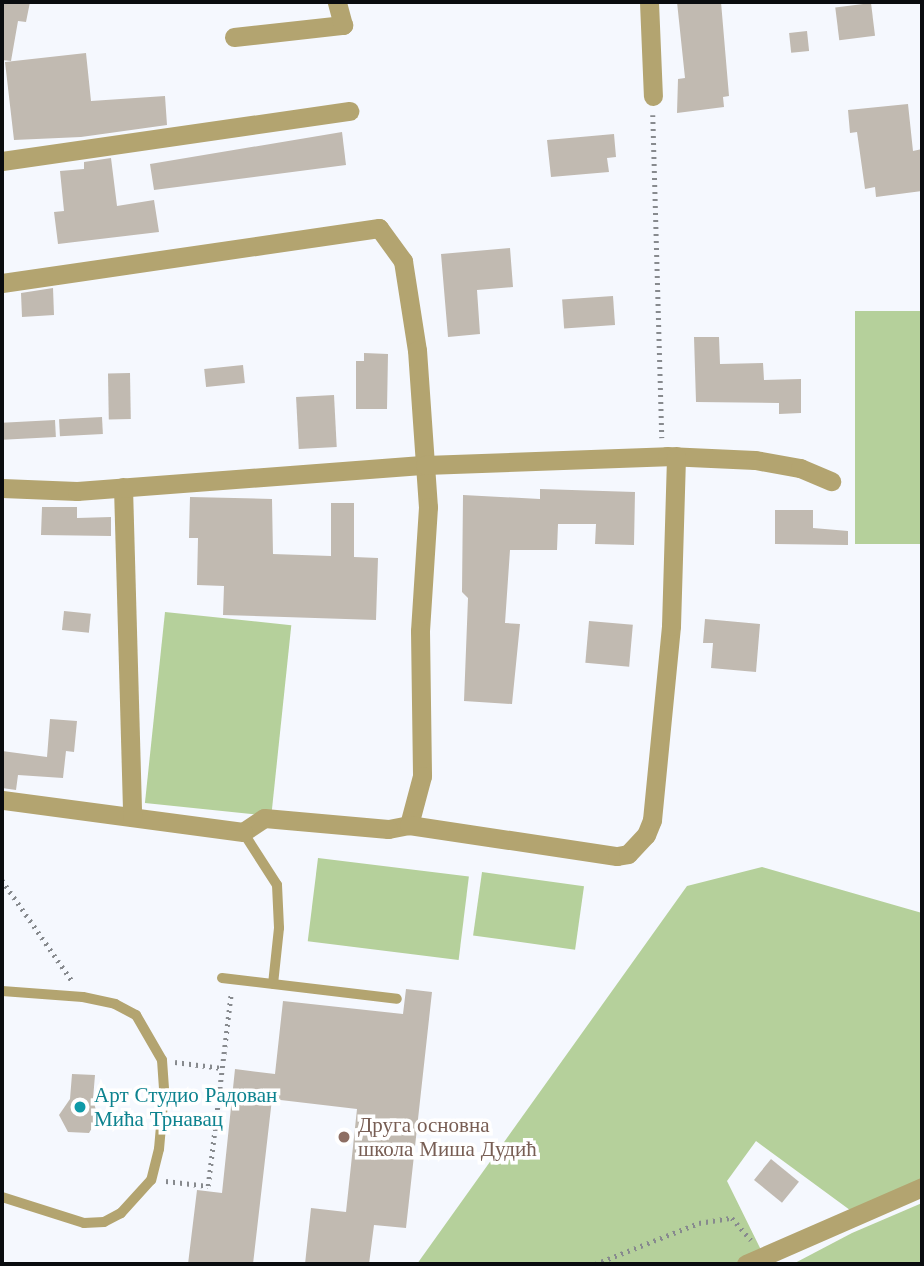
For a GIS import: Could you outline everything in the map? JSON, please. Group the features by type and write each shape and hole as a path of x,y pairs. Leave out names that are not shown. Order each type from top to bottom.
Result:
{"street":[{"path":"234,37 343,25 337,2"},
{"path":"649,2 653,96"},
{"path":"2,162 349,111"},
{"path":"2,283 379,228 403,261 417,351 428,507 420,631 422,776 409,825"},
{"path":"2,800 243,832 264,818 388,829 409,825 617,856 628,854 646,835 652,820 671,626 671,456"},
{"path":"2,488 123,487 425,465 671,456 755,460 800,468 831,481"},
{"path":"123,487 132,817"},
{"path":"754,1259 922,1187"}],"lane":[{"path":"243,832 277,885 279,928 273,984"},
{"path":"227,979 397,999"},
{"path":"2,991 83,997 115,1004 136,1015 162,1060 163,1120 151,1180 138,1199 104,1222 60,1217 2,1197"}],"path":[{"path":"653,96 658,399 671,456"},
{"path":"2,880 83,997"},
{"path":"151,1180 208,1186 222,1068 227,979"},
{"path":"162,1060 222,1068"},
{"path":"595,1264 699,1223 732,1218 754,1259"}],"green space":[{"path":"855,311 922,311 922,544 855,544"},
{"path":"165,612 291,625 271,816 145,803"},
{"path":"318,858 469,877 459,960 308,941"},
{"path":"762,867 922,913 922,1183 854,1213 756,1141 727,1181 763,1254 746,1264 417,1264 687,886"},
{"path":"482,872 584,886 575,950 473,935"},
{"path":"922,1203 922,1264 793,1264 852,1233"}],"building":[{"path":"2,2 30,2 26,22 18,21 11,61 2,60"},
{"path":"677,2 721,2 729,96 723,97 724,107 677,113 678,79 685,78"},
{"path":"871,3 875,36 839,40 835,7"},
{"path":"807,31 809,51 791,53 789,33"},
{"path":"86,53 91,101 165,96 167,125 81,137 14,140 5,62"},
{"path":"908,104 913,151 922,149 922,191 876,197 875,187 865,189 857,132 850,133 848,110"},
{"path":"342,132 346,165 154,190 150,164"},
{"path":"614,134 616,157 607,158 609,172 551,177 547,140"},
{"path":"111,158 117,206 154,200 159,232 58,244 54,212 64,211 60,171 84,169 84,162"},
{"path":"510,248 513,287 477,290 480,334 448,337 441,254"},
{"path":"53,288 54,315 22,317 21,293"},
{"path":"613,296 615,325 564,328 562,300"},
{"path":"694,337 719,337 720,364 763,363 764,380 801,379 801,413 779,414 779,403 696,402"},
{"path":"364,353 388,354 387,409 356,409 356,361 364,361"},
{"path":"243,365 245,383 206,387 204,369"},
{"path":"108,373 130,373 131,419 109,419"},
{"path":"334,395 337,447 299,449 296,397"},
{"path":"102,417 103,434 60,436 59,419"},
{"path":"55,420 56,437 3,440 2,423"},
{"path":"540,489 635,492 634,545 595,544 596,524 558,524 557,550 510,550 505,623 520,624 512,704 464,701 468,598 462,592 463,495 540,499"},
{"path":"190,497 272,499 273,554 331,556 331,503 354,503 354,557 378,558 376,620 223,615 224,586 197,585 198,538 189,538"},
{"path":"42,507 77,507 77,518 111,517 111,536 41,535"},
{"path":"775,510 813,510 813,528 848,531 848,545 775,544"},
{"path":"64,611 91,614 89,633 62,630"},
{"path":"705,619 760,624 756,672 711,668 713,643 703,643"},
{"path":"589,621 633,625 629,667 585,663"},
{"path":"50,719 77,721 74,752 66,751 63,778 18,775 16,790 2,788 2,751 47,757"},
{"path":"406,989 432,992 406,1228 374,1225 369,1264 305,1264 311,1208 346,1212 357,1109 272,1099 253,1264 188,1264 197,1190 222,1193 235,1069 275,1074 283,1001 403,1014"},
{"name":"Арт Студио Радован Мића Трнавац","path":"72,1074 95,1075 93,1099 98,1118 89,1133 68,1132 59,1115 70,1099"},
{"path":"771,1159 799,1182 782,1203 754,1180"}],"place":[{"name":"Арт Студио Радован Мића Трнавац","path":"80,1107"},
{"name":"Друга основна школа Миша Дудић","path":"344,1137"}]}
